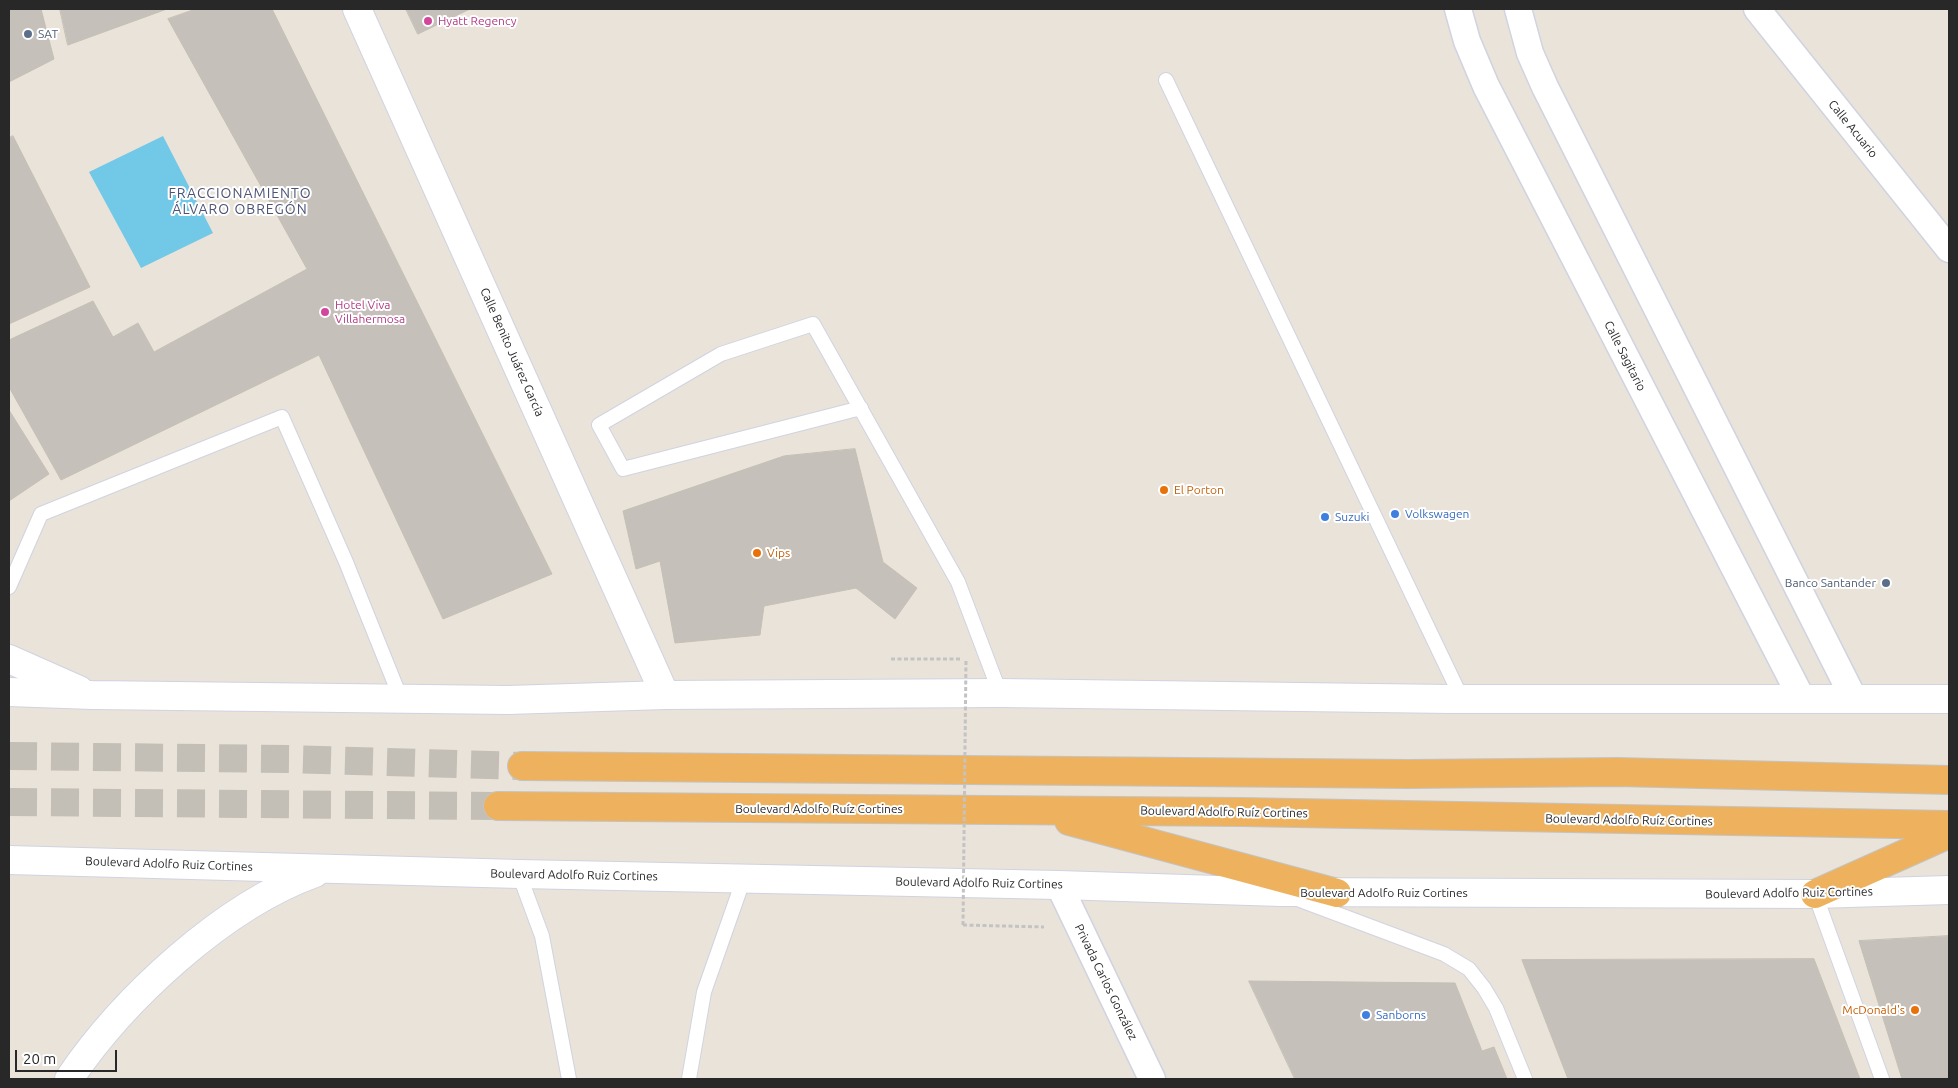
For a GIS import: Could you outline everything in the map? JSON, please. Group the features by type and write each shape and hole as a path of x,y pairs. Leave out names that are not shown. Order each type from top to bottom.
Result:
{"highway":[{"path":"522,766 1427,774 1617,772 1949,780"},
{"name":"Boulevard Adolfo Ruíz Cortines","path":"498,806 1242,812 1949,825"},
{"path":"1032,811 1337,893"},
{"path":"1815,894 1949,834"}],"main road":[{"name":"Calle Benito Juárez García","path":"357,9 665,696"},
{"path":"9,659 92,695"},
{"path":"9,692 92,695 508,700 665,696 1000,693 1462,699 1802,699 1853,697 1949,699"},
{"name":"Boulevard Adolfo Ruiz Cortines","path":"9,860 1337,893 1815,894 1949,890"},
{"path":"69,1079 100,1036 125,1009 185,954 237,914 274,891 326,869"}],"street":[{"name":"Calle Sagitario","path":"1458,9 1467,41 1486,86 1802,699"},
{"path":"1518,9 1530,53 1545,87 1853,697"},
{"name":"Calle Acuario","path":"1757,9 1949,249"},
{"name":"Privada Carlos González","path":"1059,885 1152,1079"}],"lane":[{"path":"1166,80 1462,699"},
{"path":"861,408 623,469 599,425 721,354 812,324 861,408 925,527 958,582 1000,693"},
{"path":"9,587 41,514 282,417 346,562 401,699"},
{"path":"519,874 542,936 569,1079"},
{"path":"689,1079 704,992 744,878"},
{"path":"1281,892 1444,954 1469,969 1484,988 1496,1008 1525,1079"},
{"path":"1815,894 1882,1079"}],"path":[{"path":"884,660 966,658 963,925 1042,927"}],"water":[{"path":"163,136 213,233 141,268 89,172"}],"building":[{"name":"SAT","path":"9,9 41,9 54,59 9,82"},
{"path":"60,9 167,9 68,45"},
{"name":"Hotel Viva Villahermosa","path":"196,9 272,9 552,574 443,619 319,355 61,480 9,387 9,341 11,339 93,301 113,337 138,323 154,352 307,269 168,19"},
{"name":"Hyatt Regency","path":"406,9 470,9 418,34"},
{"path":"13,136 90,287 9,324 9,138"},
{"path":"9,410 49,474 9,501"},
{"name":"Vips","path":"855,449 883,562 917,588 895,619 856,588 764,606 760,635 675,643 660,561 636,569 623,511 784,456"},
{"name":"McDonald's","path":"1949,936 1949,1079 1902,1079 1859,941"},
{"path":"1814,959 1860,1079 1568,1079 1522,960"},
{"name":"Sanborns","path":"1249,981 1455,983 1482,1051 1494,1047 1507,1079 1295,1079"}],"tunnel":[{"path":"9,756 289,759 522,766"},
{"path":"9,802 498,806"}],"place":[{"name":"Hyatt Regency","path":"428,21"},
{"name":"SAT","path":"28,34"},
{"name":"Hotel Viva Villahermosa","path":"325,312"},
{"name":"El Porton","path":"1164,490"},
{"name":"Volkswagen","path":"1395,514"},
{"name":"Suzuki","path":"1325,517"},
{"name":"Vips","path":"757,553"},
{"name":"Banco Santander","path":"1886,583"},
{"name":"McDonald's","path":"1915,1010"},
{"name":"Sanborns","path":"1366,1015"}],"district":[{"name":"FRACCIONAMIENTO ÁLVARO OBREGÓN","path":"240,202"}]}
